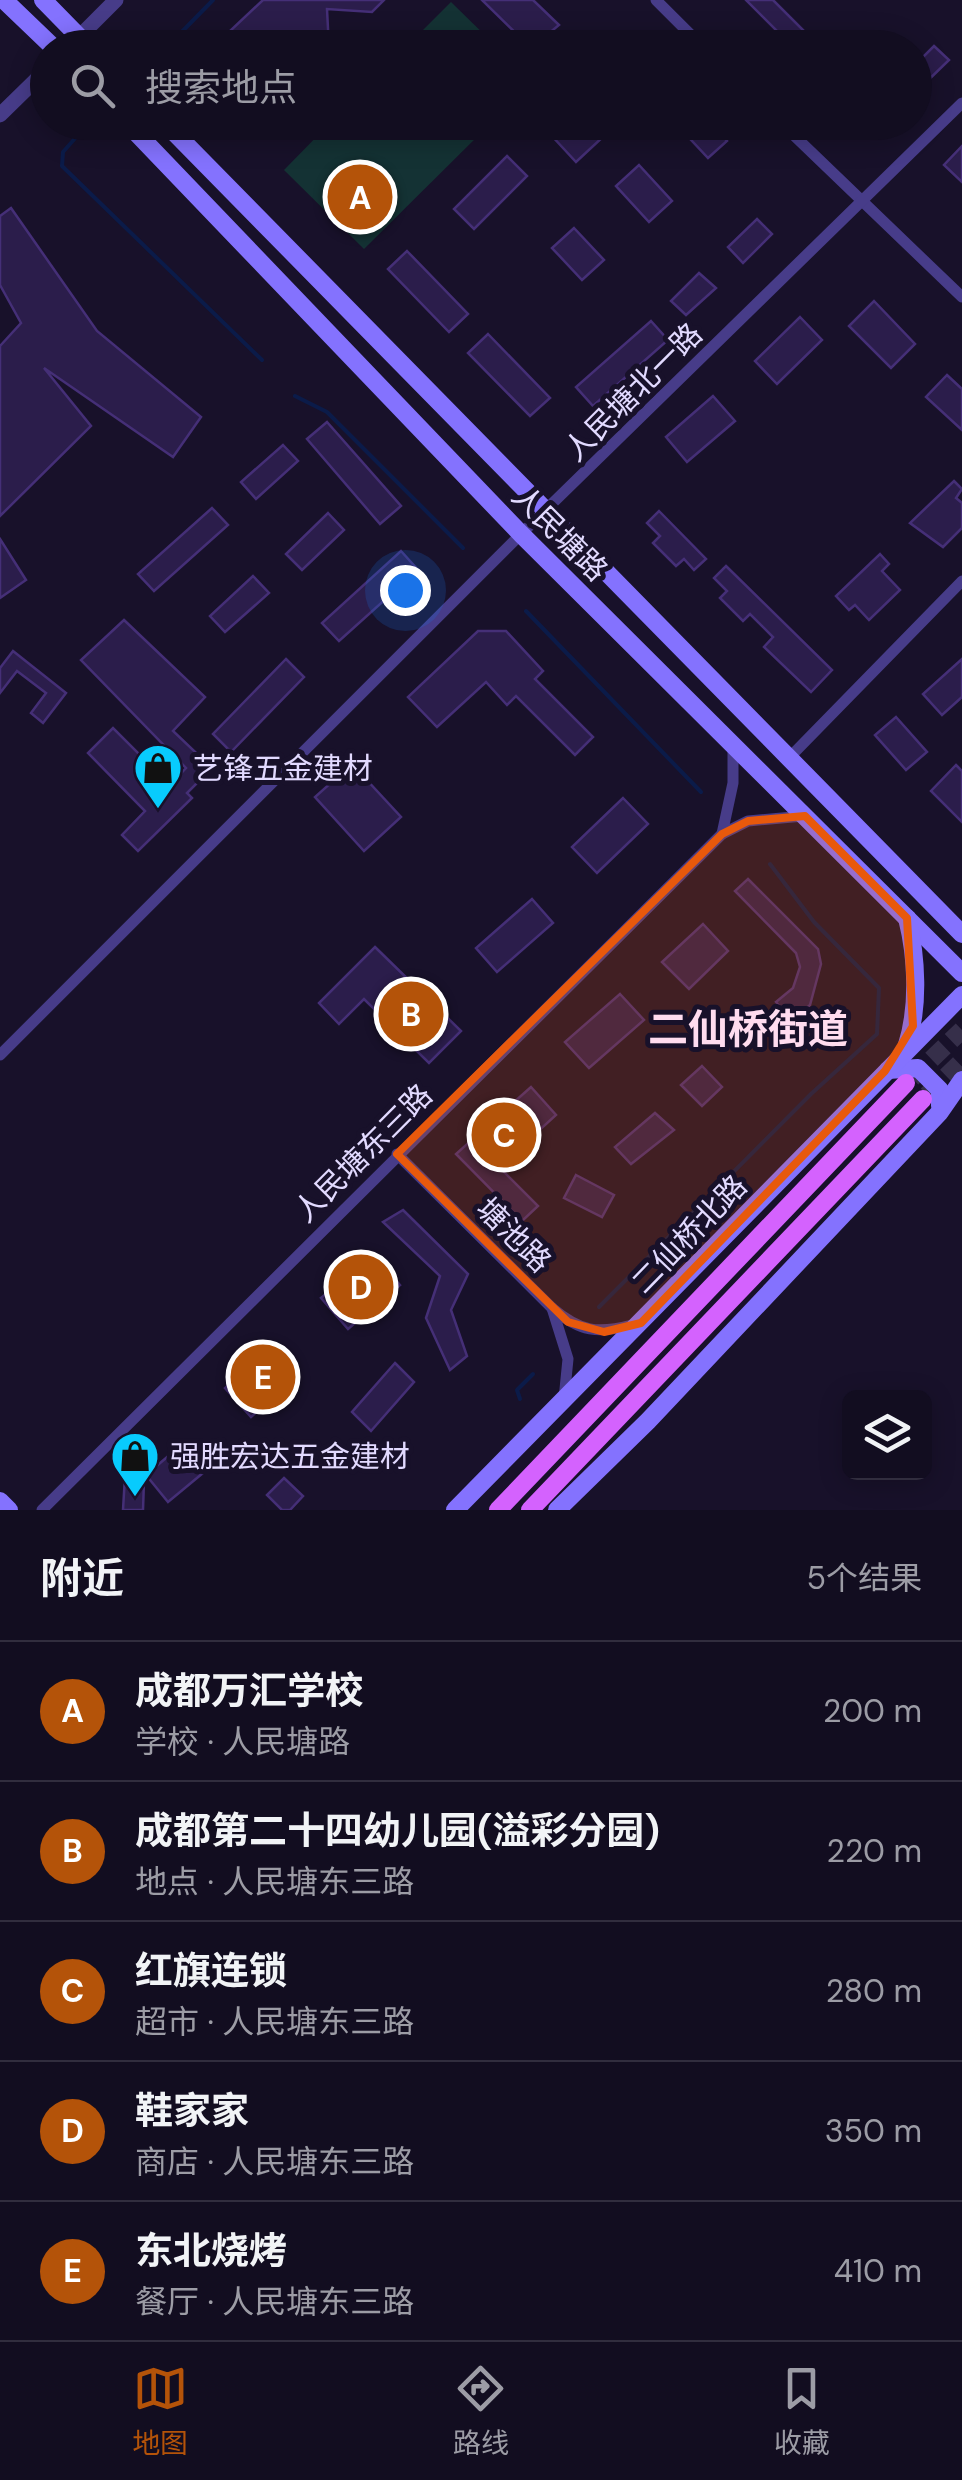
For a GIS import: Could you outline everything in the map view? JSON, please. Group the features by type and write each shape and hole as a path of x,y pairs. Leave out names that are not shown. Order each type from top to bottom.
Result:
{"main road":[{"path":"4,0 35,30"},
{"path":"44,0 68,30"},
{"name":"人民塘路","path":"143,140 521,534 962,974"},
{"name":"人民塘路","path":"182,140 962,934"},
{"path":"931,902 962,913"},
{"path":"906,1050 913,1026 915,953 907,918"},
{"name":"二仙桥北路","path":"454,1510 962,996"},
{"path":"885,1071 918,1068 940,1090 940,1112"},
{"path":"557,1510 648,1421 940,1112 950,1090 962,1080"},
{"path":"498,1510 906,1082"},
{"path":"530,1510 923,1099"},
{"path":"0,1501 9,1510"}],"street":[{"path":"91,30 116,0"},
{"path":"656,0 686,30"},
{"path":"0,115 30,86"},
{"name":"人民塘北一路","path":"932,132 962,103"},
{"path":"798,140 962,297"},
{"name":"人民塘北一路","path":"0,1055 521,534 924,140"},
{"path":"789,758 962,580"},
{"path":"722,834 733,783 733,745"},
{"name":"人民塘东三路","path":"42,1510 722,834 748,820 805,816"},
{"name":"塘池路","path":"397,1154 552,1308"},
{"path":"552,1308 584,1331 604,1332 642,1324"},
{"path":"552,1308 568,1359 564,1400"}],"highlighted area":[{"path":"805,816 907,918 913,1026 885,1071 641,1323 604,1332 568,1322 397,1154 722,834 748,821"}],"green space":[{"path":"451,2 480,30 423,30"},
{"path":"313,140 474,140 364,249 284,170"}],"building":[{"path":"263,0 384,0 372,12 327,9 328,30 231,30"},
{"path":"482,0 533,0 559,25 553,30 513,30"},
{"path":"746,0 773,0 803,30 776,30"},
{"path":"932,48 949,60 932,77"},
{"path":"556,140 600,140 576,162"},
{"path":"691,140 726,140 727,141 708,158"},
{"path":"962,146 962,182 944,165"},
{"path":"507,156 527,176 474,229 454,209"},
{"path":"639,165 672,201 649,222 616,186"},
{"path":"11,208 97,331 201,417 173,457 44,368 91,426 0,516 0,346 21,323 0,285 0,216"},
{"path":"757,219 772,234 743,263 728,247"},
{"path":"574,228 604,260 582,280 552,248"},
{"path":"407,251 468,314 449,332 388,269"},
{"path":"699,273 716,288 686,315 671,301"},
{"path":"874,301 915,344 891,368 849,326"},
{"path":"800,317 822,340 777,384 755,361"},
{"path":"651,321 668,340 593,406 576,387"},
{"path":"488,334 550,398 530,416 468,353"},
{"path":"947,375 962,389 962,430 926,397"},
{"path":"713,396 735,421 687,462 666,437"},
{"path":"327,422 401,506 380,524 307,439"},
{"path":"283,445 298,461 256,499 241,482"},
{"path":"954,481 962,489 956,498 962,503 962,528 943,547 910,523"},
{"path":"212,508 228,525 154,591 138,574"},
{"path":"659,511 706,559 694,570 684,559 676,566 653,543 660,536 647,523"},
{"path":"328,513 344,530 302,570 286,554"},
{"path":"0,539 26,580 0,598"},
{"path":"401,551 418,570 339,641 322,623"},
{"path":"880,554 889,564 882,571 900,590 869,620 855,605 849,610 836,596"},
{"path":"726,566 832,670 811,692 764,647 773,637 750,614 743,621 720,598 727,591 714,578"},
{"path":"253,576 269,593 225,632 210,616"},
{"path":"124,620 205,697 173,731 212,768 187,793 192,798 138,851 122,835 145,811 88,753 113,728 170,785 186,768 81,660"},
{"path":"478,631 506,631 543,671 535,679 593,737 575,755 516,696 507,705 486,682 437,727 408,697"},
{"path":"13,651 66,693 43,723 31,713 46,693 17,671 0,693 0,668"},
{"path":"286,659 304,677 231,752 213,734"},
{"path":"962,659 962,697 942,715 923,694"},
{"path":"896,717 927,752 906,770 875,735"},
{"path":"352,764 401,817 364,851 315,797"},
{"path":"956,765 962,771 962,822 931,791"},
{"path":"623,798 648,824 597,873 572,847"},
{"path":"748,879 818,949 821,964 810,1005 791,1021 776,1002 793,988 800,967 796,953 735,891"},
{"path":"532,899 553,923 497,972 476,948"},
{"path":"703,924 728,951 689,989 662,962"},
{"path":"375,947 461,1031 429,1063 364,999 339,1024 319,1003"},
{"path":"620,994 644,1020 589,1068 565,1042"},
{"path":"702,1066 722,1087 702,1106 681,1085"},
{"path":"531,1087 556,1115 499,1167 538,1206 522,1221 456,1154"},
{"path":"655,1113 674,1130 631,1164 615,1147"},
{"path":"576,1175 614,1195 602,1217 564,1198"},
{"path":"403,1210 468,1274 451,1310 467,1356 450,1370 426,1318 440,1276 383,1222"},
{"path":"374,1254 400,1285 348,1329 321,1298"},
{"path":"270,1348 296,1377 251,1417 225,1388"},
{"path":"395,1363 414,1382 371,1431 352,1412"},
{"path":"186,1441 209,1468 168,1502 146,1475"},
{"path":"133,1469 144,1481 143,1510 123,1510 125,1476"},
{"path":"284,1478 303,1496 290,1510 282,1510 267,1495"}],"waterway":[{"path":"184,30 213,0"},
{"path":"74,140 63,152 62,166 262,360"},
{"path":"295,396 327,412 463,548"},
{"path":"526,611 701,792"},
{"path":"599,1307 811,1094 877,1034 879,988 814,922 770,864"},
{"path":"520,1399 517,1390 533,1374"}],"tunnel":[{"path":"912,1078 962,1030"},
{"path":"927,1095 962,1061"}],"place":[{"name":"成都万汇学校","path":"360,197"},
{"name":"艺锋五金建材","path":"158,810"},
{"name":"成都第二十四幼儿园(溢彩分园)","path":"411,1014"},
{"name":"红旗连锁","path":"504,1135"},
{"name":"鞋家家","path":"361,1287"},
{"name":"东北烧烤","path":"263,1377"},
{"name":"强胜宏达五金建材","path":"135,1498"}],"district":[{"name":"二仙桥街道","path":"748,1029"}]}
